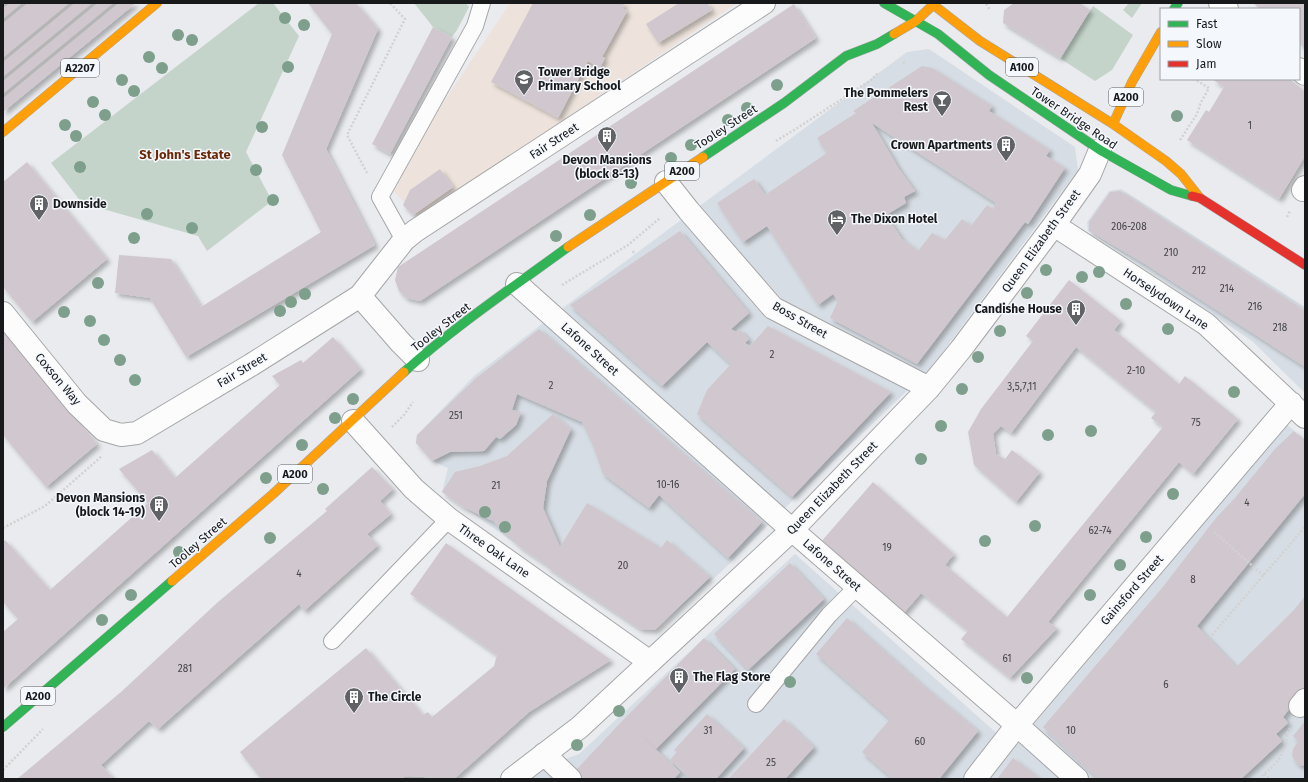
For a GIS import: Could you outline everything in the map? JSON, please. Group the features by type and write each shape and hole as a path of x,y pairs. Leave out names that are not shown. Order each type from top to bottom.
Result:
{"main road":[{"name":"A2207","path":"3,132 157,3"},
{"name":"Tower Bridge Road","path":"884,3 938,34 989,75 1100,150 1171,190 1200,198 1305,264"},
{"name":"Tower Bridge Road","path":"934,4 980,41 1113,124 1166,161 1181,174 1200,198"},
{"name":"Tooley Street","path":"3,727 273,494 418,360 517,284 784,103 846,56 877,44 916,21 934,4"},
{"name":"A200","path":"1113,124 1132,82 1160,34"}],"street":[{"name":"Fair Street","path":"121,435 137,433 251,365 360,296 404,240 415,231 764,3"},
{"name":"Queen Elizabeth Street","path":"512,779 580,727 792,530 929,388 961,349 1054,225 1090,174 1100,150"},
{"name":"Boss Street","path":"666,182 773,308 929,388"},
{"name":"Horselydown Lane","path":"1054,225 1206,324 1298,410"},
{"name":"Lafone Street","path":"517,284 792,530 1077,779"},
{"path":"360,296 401,344 418,360"},
{"name":"Coxson Way","path":"3,312 77,404 104,430 121,435"},
{"name":"Gainsford Street","path":"975,779 1017,725 1195,516 1298,410"},
{"name":"Three Oak Lane","path":"353,421 414,489 449,519 650,662"},
{"path":"544,754 570,779"}],"lane":[{"path":"404,240 380,197 475,26 482,3"},
{"path":"332,641 449,519"},
{"path":"756,704 829,615 857,587"}],"path":[{"path":"380,197 347,135 405,19 390,3"},
{"path":"986,4 990,10"},
{"path":"774,142 799,128 871,80 883,68"},
{"path":"1184,135 1197,114 1208,88 1196,80"},
{"path":"535,300 549,290 568,283 628,245 681,201"},
{"path":"373,444 404,415 416,397"},
{"path":"3,528 45,506 108,451 121,435"},
{"path":"1195,516 1264,576"},
{"path":"1212,635 1305,527"},
{"path":"1259,779 1281,758 1286,745 1287,734 1303,703"},
{"path":"3,770 44,728"},
{"path":"1264,774 1270,779"}],"shaded area":[{"path":"259,3 273,3 299,36 246,152 272,201 207,251 198,236 82,203 51,163"},
{"path":"414,3 466,3 469,7 452,37 433,27"},
{"name":"Tower Bridge Primary School","path":"510,3 737,3 419,218 388,185"},
{"path":"1129,3 1142,3 1132,18 1123,10"},
{"path":"1093,6 1133,35 1112,70 1095,81 1061,59"},
{"path":"929,49 1075,147 1078,170 931,368 797,496 722,571 655,630 640,629 547,567 548,566 442,492 448,468 432,461 416,443 417,435 474,376 568,304 907,52"},
{"path":"1121,189 1305,307 1305,393 1252,341 1088,231 1087,222 1109,191"},
{"path":"1279,418 1305,440 1305,779 522,779 529,773 579,754 795,554 1010,745"}],"building":[{"path":"3,3 136,3 3,112"},
{"path":"308,3 356,3 378,29 326,149 375,245 186,357 150,298 115,293 119,255 171,259 201,307 321,232 282,155 332,34"},
{"path":"533,3 625,3 622,8 627,11 602,57 605,58 600,68 588,61 558,118 491,82"},
{"path":"679,3 707,3 712,10 658,43 646,24"},
{"path":"1014,3 1080,3 1090,10 1060,58 1003,23 1004,10"},
{"path":"1253,3 1305,3 1305,49 1300,44 1300,8 1259,8"},
{"name":"Devon Mansions (block 8-13)","path":"794,4 816,38 420,301 406,298 399,291 395,280 398,267"},
{"path":"433,27 452,37 390,154 372,144"},
{"name":"The Dixon Hotel","path":"922,66 932,68 992,106 989,111 1050,150 1046,156 1065,168 1028,224 1025,222 917,364 830,318 838,301 833,294 818,305 767,226 743,242 717,203 754,179 765,195 827,153 817,138 856,113 853,111","holes":["872,123 996,203 993,209 987,205 971,226 962,219 945,240 932,233 918,251 902,239 886,215 906,203 904,197 915,191 899,169"]},
{"path":"1214,80 1291,80 1305,92 1305,156 1279,199 1187,140 1206,110 1209,112 1224,87"},
{"name":"Downside","path":"27,162 107,259 32,322 3,287 3,182"},
{"path":"440,169 453,187 413,215 403,205 410,190"},
{"path":"1120,191 1305,311 1305,367 1145,264 1089,231 1089,222 1110,192"},
{"path":"680,231 749,313 731,329 736,332 739,329 749,339 745,343 750,346 768,326 891,392 792,497 697,414 707,390 731,364 707,342 662,386 570,305"},
{"path":"1069,280 1121,321 1114,330 1179,384 1185,376 1238,419 1193,474 1179,462 1048,622 1057,628 1010,678 961,639 968,631 921,593 902,615 820,543 873,482 954,554 945,565 1007,617 1163,427 1151,418 1156,412 1076,347 1011,433 1001,426 993,434 996,454 1005,459 1012,450 1040,472 1016,502 974,465 968,432 981,409 1033,341 1026,336"},
{"path":"3,329 97,444 46,487 3,435"},
{"path":"539,329 762,522 728,558 659,495 649,508 603,474 593,446 582,422 517,394 512,410 521,412 516,425 500,439 496,437 484,451 450,452 432,461 416,443 417,435 476,378"},
{"name":"Devon Mansions (block 14-19)","path":"333,337 361,369 3,689 3,632 18,619 3,602 3,543 5,540 50,590 148,503 119,469 152,450 175,478 280,385 272,376 301,360 303,363"},
{"path":"553,414 571,429 547,481 543,508 560,547 587,503 661,548 667,540 710,577 655,630 640,629 547,567 548,566 520,547 493,521 463,507 442,492 455,472 480,466 507,456"},
{"path":"1294,431 1305,442 1305,494 1197,626 1236,667 1294,610 1305,596 1305,689 1283,717 1288,723 1276,734 1282,741 1241,779 1098,779 1043,727 1162,588 1216,518 1234,499 1275,449"},
{"path":"372,467 393,489 380,501 391,514 367,534 378,545 304,611 299,604 158,729 149,721 101,765 112,777 110,779 17,779 121,692 218,602 327,511 325,509"},
{"name":"The Circle","path":"446,543 611,660 529,712 454,779 409,776 394,779 261,779 240,752 366,648 423,715 428,712 432,717 494,666 497,655 410,594"},
{"path":"790,563 824,599 748,670 714,634"},
{"path":"847,618 921,684 978,731 939,779 893,779 862,752 890,719 816,654"},
{"path":"704,638 735,669 656,749 637,732 680,772 674,779 585,779 576,770"},
{"path":"707,714 744,748 716,779 690,779 670,760 677,752 674,750"},
{"path":"784,719 814,747 785,779 728,779"},
{"path":"1305,721 1305,765 1300,766 1292,755 1293,749 1298,741 1293,736"},
{"path":"1013,758 1040,779 997,779"}],"railway":[{"path":"3,6 7,3"},
{"path":"3,21 25,3"},
{"path":"3,60 72,3"},
{"path":"3,79 95,3"},
{"path":"3,96 116,3"}],"traffic: fast":[{"path":"884,3 938,34 989,75 1100,150 1171,190 1192,196"},
{"path":"1175,8 1178,3"},
{"path":"703,157 784,103 846,56 877,44 894,34"},
{"path":"404,372 463,323 568,247"},
{"path":"3,727 172,581"}],"traffic: slow":[{"path":"3,132 157,3"},
{"path":"931,3 980,41 1113,124 1166,161 1181,174 1200,198"},
{"path":"894,34 916,21 935,3"},
{"path":"1113,124 1132,82 1160,34"},
{"path":"568,247 703,157"},
{"path":"172,581 273,494 404,372"}],"traffic: jam":[{"path":"1192,196 1200,198 1305,265"}],"place":[{"name":"Tower Bridge Primary School","path":"524,96"},
{"name":"The Pommelers Rest","path":"942,117"},
{"name":"Devon Mansions (block 8-13)","path":"607,153"},
{"name":"Crown Apartments","path":"1006,162"},
{"name":"Downside","path":"39,221"},
{"name":"The Dixon Hotel","path":"837,236"},
{"name":"Candishe House","path":"1076,326"},
{"name":"Devon Mansions (block 14-19)","path":"159,522"},
{"name":"The Flag Store","path":"679,694"},
{"name":"The Circle","path":"354,714"}],"district":[{"name":"St John's Estate","path":"185,154"}]}
